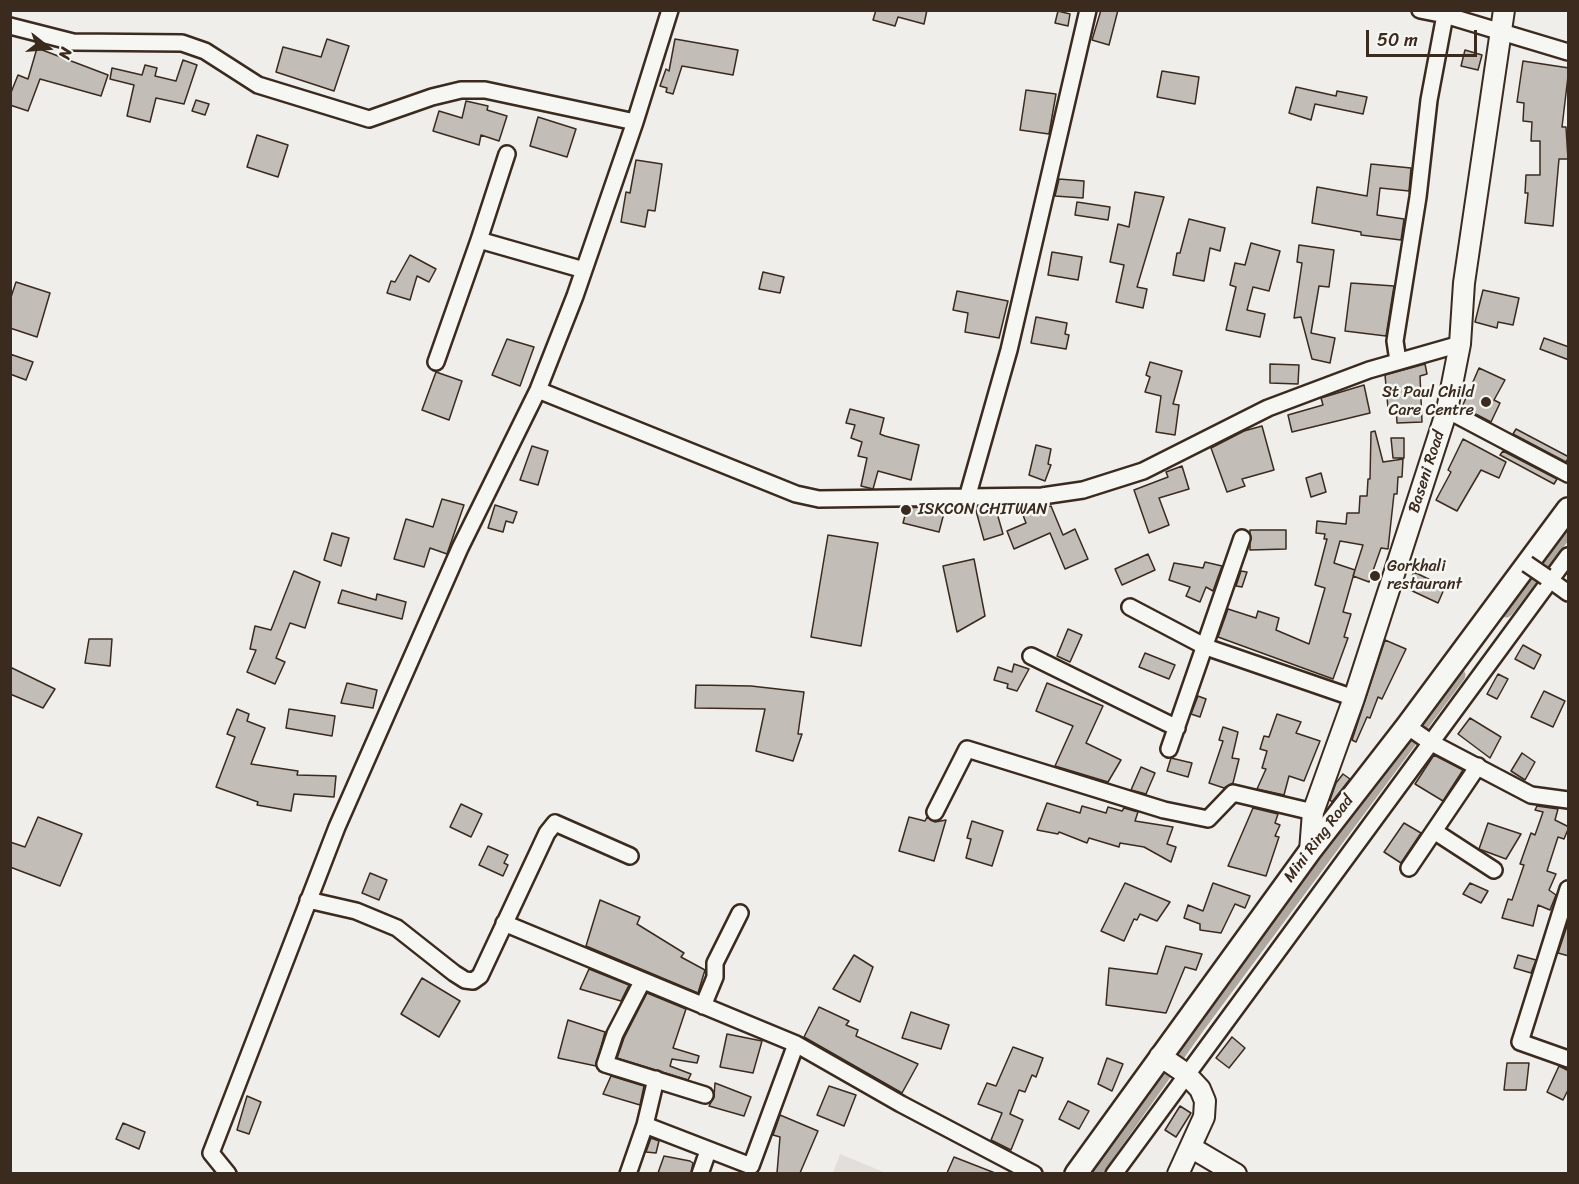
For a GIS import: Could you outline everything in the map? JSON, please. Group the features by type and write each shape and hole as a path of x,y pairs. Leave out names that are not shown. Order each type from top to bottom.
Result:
{"main road":[{"name":"Mini Ring Road","path":"1076,1173 1174,1065 1310,851 1417,733 1528,563 1569,509"}],"street":[{"path":"228,1173 211,1153 308,900 441,590 538,390 584,270 635,122 670,10"},
{"path":"967,498 1009,350 1088,10"},
{"path":"1420,10 1445,15 1569,52"},
{"name":"Baseni Road","path":"1310,851 1313,812 1354,698 1448,410 1460,344 1464,283 1504,10"},
{"path":"1398,362 1395,341 1419,188 1429,100 1445,15"},
{"path":"10,26 74,42 182,43 205,51 258,85 369,118 460,90 485,90 635,122"},
{"path":"436,362 507,154"},
{"path":"479,240 584,270"},
{"path":"538,390 796,494 819,499 1042,496 1083,490 1143,471 1268,408 1398,362 1460,344"},
{"path":"1448,410 1569,474"},
{"path":"1169,748 1242,538"},
{"path":"1114,1173 1174,1065 1417,733 1569,555"},
{"path":"1528,563 1569,593"},
{"path":"1130,607 1206,647 1354,698"},
{"path":"1031,656 1177,728"},
{"path":"1417,733 1531,795 1569,800"},
{"path":"935,812 967,749 1164,810 1208,819 1233,793 1313,812"},
{"path":"1409,868 1478,766"},
{"path":"308,900 356,911 397,928 465,980 473,981 480,976 547,833 555,823 630,856"},
{"path":"1434,831 1494,870"},
{"path":"1569,890 1520,1042 1569,1059"},
{"path":"703,1005 715,977 715,963 740,913"},
{"path":"504,923 796,1044 901,1104 1035,1173"},
{"path":"642,982 615,1034 605,1064 705,1095"},
{"path":"645,1125 751,1166 796,1044"},
{"path":"1174,1065 1200,1089 1205,1101 1204,1117 1192,1148 1178,1173"},
{"path":"628,1173 645,1125 656,1079"},
{"path":"1192,1148 1236,1173"},
{"path":"700,1173 708,1151"}],"shaded area":[{"path":"840,1154 886,1173 833,1173"}],"building":[{"path":"876,10 927,10 924,24 898,17 895,26 873,20"},
{"path":"1101,10 1118,10 1109,45 1092,40"},
{"path":"1058,11 1070,14 1068,26 1055,23"},
{"path":"327,39 349,46 334,91 276,72 283,47 321,57"},
{"path":"675,39 738,50 733,75 682,66 673,94 666,92 667,88 660,86 666,69 669,71"},
{"path":"37,48 108,75 101,96 40,79 28,111 10,105 10,95 18,75 28,79"},
{"path":"1465,50 1482,55 1478,70 1461,66"},
{"path":"183,60 197,65 184,104 156,98 150,122 127,116 134,85 110,79 112,68 142,75 145,65 157,68 155,76 176,81"},
{"path":"1523,61 1569,68 1562,127 1566,127 1568,159 1559,159 1553,226 1525,223 1528,193 1525,193 1526,175 1540,175 1540,141 1531,141 1532,122 1523,121 1524,103 1517,102"},
{"path":"1162,71 1199,77 1195,104 1157,97"},
{"path":"1296,87 1336,96 1337,91 1367,97 1363,114 1315,104 1311,120 1289,113"},
{"path":"1026,90 1056,94 1049,134 1020,130"},
{"path":"196,100 209,104 205,115 192,111"},
{"path":"466,101 488,106 487,110 507,116 499,141 481,135 479,145 433,131 439,111 462,118"},
{"path":"538,117 576,129 567,157 530,146"},
{"path":"257,135 288,145 278,177 247,167"},
{"path":"636,160 662,164 655,211 648,210 645,227 621,222 626,192 630,193"},
{"path":"1371,164 1411,168 1409,191 1380,188 1377,215 1404,219 1401,240 1361,235 1361,232 1312,223 1317,187 1367,196"},
{"path":"1059,179 1084,181 1083,198 1055,196"},
{"path":"1135,192 1164,197 1137,287 1147,289 1143,308 1116,302 1124,265 1110,262 1118,224 1129,227"},
{"path":"1077,202 1110,207 1108,220 1075,215"},
{"path":"1189,219 1225,228 1220,251 1210,248 1204,281 1173,275 1177,253 1180,253"},
{"path":"1251,243 1280,251 1269,291 1253,287 1247,310 1265,314 1260,337 1226,330 1236,287 1230,285 1235,263 1245,265"},
{"path":"1299,245 1334,250 1329,287 1319,286 1311,333 1335,338 1330,363 1312,359 1301,317 1294,318 1302,263 1297,262"},
{"path":"1052,252 1082,257 1078,280 1048,275"},
{"path":"410,255 436,269 429,282 417,276 410,300 387,293 391,281 395,282"},
{"path":"763,272 784,277 780,293 759,289"},
{"path":"16,282 50,293 37,337 10,328 10,300"},
{"path":"1351,283 1394,286 1386,336 1345,331"},
{"path":"1483,290 1519,298 1513,325 1498,322 1497,328 1475,322"},
{"path":"957,291 1008,301 999,338 965,332 968,313 953,310"},
{"path":"1036,317 1067,323 1065,334 1069,335 1066,349 1031,343"},
{"path":"1544,338 1569,347 1569,360 1540,349"},
{"path":"507,339 534,347 520,386 492,375"},
{"path":"10,354 33,362 26,380 10,374"},
{"path":"1150,362 1182,371 1173,404 1179,405 1175,435 1156,432 1161,396 1145,392 1150,377 1146,375"},
{"path":"1270,364 1299,365 1298,384 1270,383"},
{"path":"1425,364 1427,374 1420,376 1422,422 1397,423 1396,407 1388,408 1385,375"},
{"path":"1479,368 1505,380 1494,400 1500,403 1491,422 1462,407"},
{"path":"436,372 462,381 449,420 422,410"},
{"path":"1364,385 1370,413 1292,432 1288,415 1323,405 1321,398"},
{"path":"850,409 884,418 880,434 919,445 911,480 878,471 873,489 861,486 867,458 858,456 862,442 851,438 855,425 846,423"},
{"path":"1262,426 1274,470 1242,479 1245,486 1227,492 1211,448 1244,431"},
{"path":"1516,429 1569,457 1566,462 1513,434"},
{"path":"1375,431 1383,462 1403,459 1402,477 1398,477 1397,494 1394,494 1388,549 1381,548 1369,582 1353,576 1343,612 1351,614 1344,637 1348,638 1333,679 1218,637 1228,609 1256,618 1258,611 1279,618 1276,630 1309,644 1325,588 1315,585 1327,539 1324,539 1325,534 1316,533 1317,521 1346,524 1347,513 1359,513 1360,496 1367,496 1368,479 1370,479 1371,432","holes":["1340,541 1363,545 1355,570 1334,563"]},
{"path":"1391,438 1404,438 1404,458 1393,458"},
{"path":"1463,439 1506,462 1499,478 1481,470 1457,511 1436,500 1451,472 1448,470"},
{"path":"1036,445 1051,449 1048,464 1051,465 1045,481 1029,475"},
{"path":"532,446 548,451 538,485 520,480"},
{"path":"1503,451 1557,479 1554,484 1500,455"},
{"path":"1182,466 1189,489 1159,498 1169,525 1149,533 1134,490 1168,477 1166,472"},
{"path":"1321,473 1326,492 1311,497 1306,478"},
{"path":"442,499 464,505 447,554 430,548 424,567 394,559 406,519 433,527"},
{"path":"495,505 517,512 513,523 506,521 503,532 488,528"},
{"path":"995,506 1003,534 984,540 975,507"},
{"path":"1051,506 1063,535 1075,529 1088,559 1065,569 1050,533 1014,549 1007,531 1026,523 1021,510"},
{"path":"922,507 944,513 939,532 903,523 907,508"},
{"path":"1250,530 1286,530 1286,549 1250,550"},
{"path":"332,533 349,538 341,566 324,560"},
{"path":"828,535 878,543 861,646 811,637"},
{"path":"1148,554 1155,570 1122,585 1115,569"},
{"path":"974,559 985,616 957,632 943,566"},
{"path":"1205,562 1222,566 1213,591 1206,587 1200,602 1186,596 1190,587 1169,580 1174,563 1203,568"},
{"path":"294,571 320,582 305,628 290,623 276,658 285,662 275,684 247,672 256,650 250,649 255,626 271,630"},
{"path":"1241,571 1247,572 1242,587 1236,586"},
{"path":"1414,572 1445,587 1438,603 1406,588"},
{"path":"342,590 376,600 377,594 406,602 402,619 338,603"},
{"path":"1068,629 1082,635 1070,662 1057,656"},
{"path":"89,639 112,639 110,666 85,663"},
{"path":"1385,640 1406,649 1382,699 1378,697 1370,718 1367,717 1356,742 1352,740"},
{"path":"1523,645 1541,655 1534,669 1515,659"},
{"path":"1145,653 1175,665 1169,679 1139,667"},
{"path":"1014,664 1029,669 1017,691 1007,688 1008,684 994,680 998,667 1012,672"},
{"path":"10,667 55,689 43,708 10,694"},
{"path":"1498,674 1508,679 1497,699 1487,694"},
{"path":"347,683 377,690 373,708 341,703"},
{"path":"1047,683 1103,706 1086,743 1121,760 1108,782 1055,766 1073,726 1036,711"},
{"path":"696,685 751,686 804,692 798,734 802,734 793,761 756,751 765,709 695,708"},
{"path":"1544,691 1565,701 1553,727 1531,717"},
{"path":"1198,696 1206,699 1200,717 1191,714"},
{"path":"237,709 249,714 247,721 265,728 251,764 298,771 297,775 336,776 334,797 294,794 291,811 257,805 258,802 216,787 235,737 227,734"},
{"path":"289,709 335,716 332,736 286,728"},
{"path":"1277,714 1301,722 1296,733 1320,741 1304,781 1289,776 1284,795 1257,789 1266,769 1262,768 1267,751 1260,749 1264,736 1269,737"},
{"path":"1470,718 1501,737 1490,758 1458,734"},
{"path":"1223,727 1238,732 1232,758 1239,759 1233,783 1224,788 1209,783 1223,741 1219,740"},
{"path":"1522,753 1535,762 1525,780 1511,771"},
{"path":"1434,755 1463,770 1443,801 1415,784"},
{"path":"1171,758 1192,763 1188,777 1167,771"},
{"path":"1141,767 1155,773 1146,794 1131,790"},
{"path":"1343,774 1350,779 1332,802 1330,800 1336,783"},
{"path":"1047,803 1080,813 1082,806 1106,813 1108,807 1122,811 1124,808 1138,812 1135,821 1173,827 1167,844 1176,847 1171,862 1144,847 1120,843 1119,847 1089,838 1087,843 1059,832 1058,834 1037,830"},
{"path":"461,804 482,814 471,837 450,827"},
{"path":"1537,806 1558,809 1555,820 1569,827 1564,839 1558,837 1547,871 1556,874 1549,890 1556,895 1550,910 1538,905 1533,926 1502,918 1508,899 1512,900 1524,865 1520,864 1531,833 1535,835 1543,812 1535,810"},
{"path":"1253,808 1278,814 1275,823 1280,825 1275,836 1279,837 1266,876 1228,866"},
{"path":"38,817 82,834 60,886 10,867 10,842 25,847"},
{"path":"909,817 925,821 927,817 935,822 946,820 934,861 899,851"},
{"path":"972,821 1003,831 992,866 966,858 971,839 967,838"},
{"path":"1404,823 1421,833 1401,863 1384,852"},
{"path":"1488,823 1521,834 1506,859 1479,849"},
{"path":"488,846 508,855 504,863 508,865 503,876 479,865"},
{"path":"370,873 387,880 379,900 362,893"},
{"path":"1125,883 1170,902 1157,921 1140,914 1137,920 1134,919 1124,941 1101,931"},
{"path":"1213,883 1250,896 1245,908 1235,904 1221,933 1200,930 1200,924 1184,918 1188,905 1203,911"},
{"path":"1470,883 1488,891 1481,903 1463,894"},
{"path":"600,900 640,917 637,924 684,953 681,957 705,970 698,993 586,946"},
{"path":"1569,920 1569,956 1558,953"},
{"path":"1166,946 1202,954 1196,970 1185,967 1166,1013 1106,1005 1109,968 1157,974"},
{"path":"854,955 873,967 860,1002 833,989"},
{"path":"1518,955 1536,960 1531,973 1514,968"},
{"path":"589,969 629,985 621,1001 580,989"},
{"path":"422,978 460,1001 439,1037 401,1014"},
{"path":"647,993 686,1009 673,1048 699,1056 697,1063 672,1059 670,1066 691,1074 688,1080 617,1058 624,1038"},
{"path":"819,1007 849,1021 846,1025 858,1030 856,1036 918,1064 902,1093 804,1037"},
{"path":"911,1012 949,1025 941,1049 902,1038"},
{"path":"568,1020 605,1032 596,1066 558,1058"},
{"path":"727,1034 762,1041 753,1073 720,1067"},
{"path":"1232,1037 1245,1048 1229,1068 1216,1058"},
{"path":"1013,1047 1043,1058 1036,1077 1032,1075 1025,1092 1019,1090 1010,1114 1023,1120 1011,1150 991,1140 1002,1113 978,1104 987,1083 996,1086"},
{"path":"1107,1058 1123,1064 1112,1091 1098,1084"},
{"path":"1507,1063 1529,1063 1526,1090 1504,1090"},
{"path":"1559,1066 1569,1071 1569,1088 1563,1100 1547,1092"},
{"path":"611,1076 644,1086 640,1105 603,1094"},
{"path":"715,1083 751,1097 744,1116 709,1106 714,1097"},
{"path":"829,1086 856,1095 844,1126 817,1115"},
{"path":"247,1096 261,1102 249,1134 237,1130"},
{"path":"1068,1101 1089,1111 1079,1129 1059,1119"},
{"path":"1180,1106 1191,1113 1176,1137 1165,1130"},
{"path":"780,1115 818,1131 800,1173 777,1173 780,1137 773,1135"},
{"path":"123,1123 145,1132 139,1149 116,1139"},
{"path":"651,1138 659,1141 656,1153 646,1152"},
{"path":"664,1156 690,1161 693,1163 691,1173 658,1173"},
{"path":"954,1157 995,1173 947,1173"}],"waterway":[{"path":"1506,610 1568,529"},
{"path":"1093,1174 1199,1024 1458,675"}],"place":[{"name":"St Paul Child Care Centre","path":"1486,402"},
{"name":"ISKCON CHITWAN","path":"906,510"},
{"name":"Gorkhali restaurant","path":"1375,576"}]}
